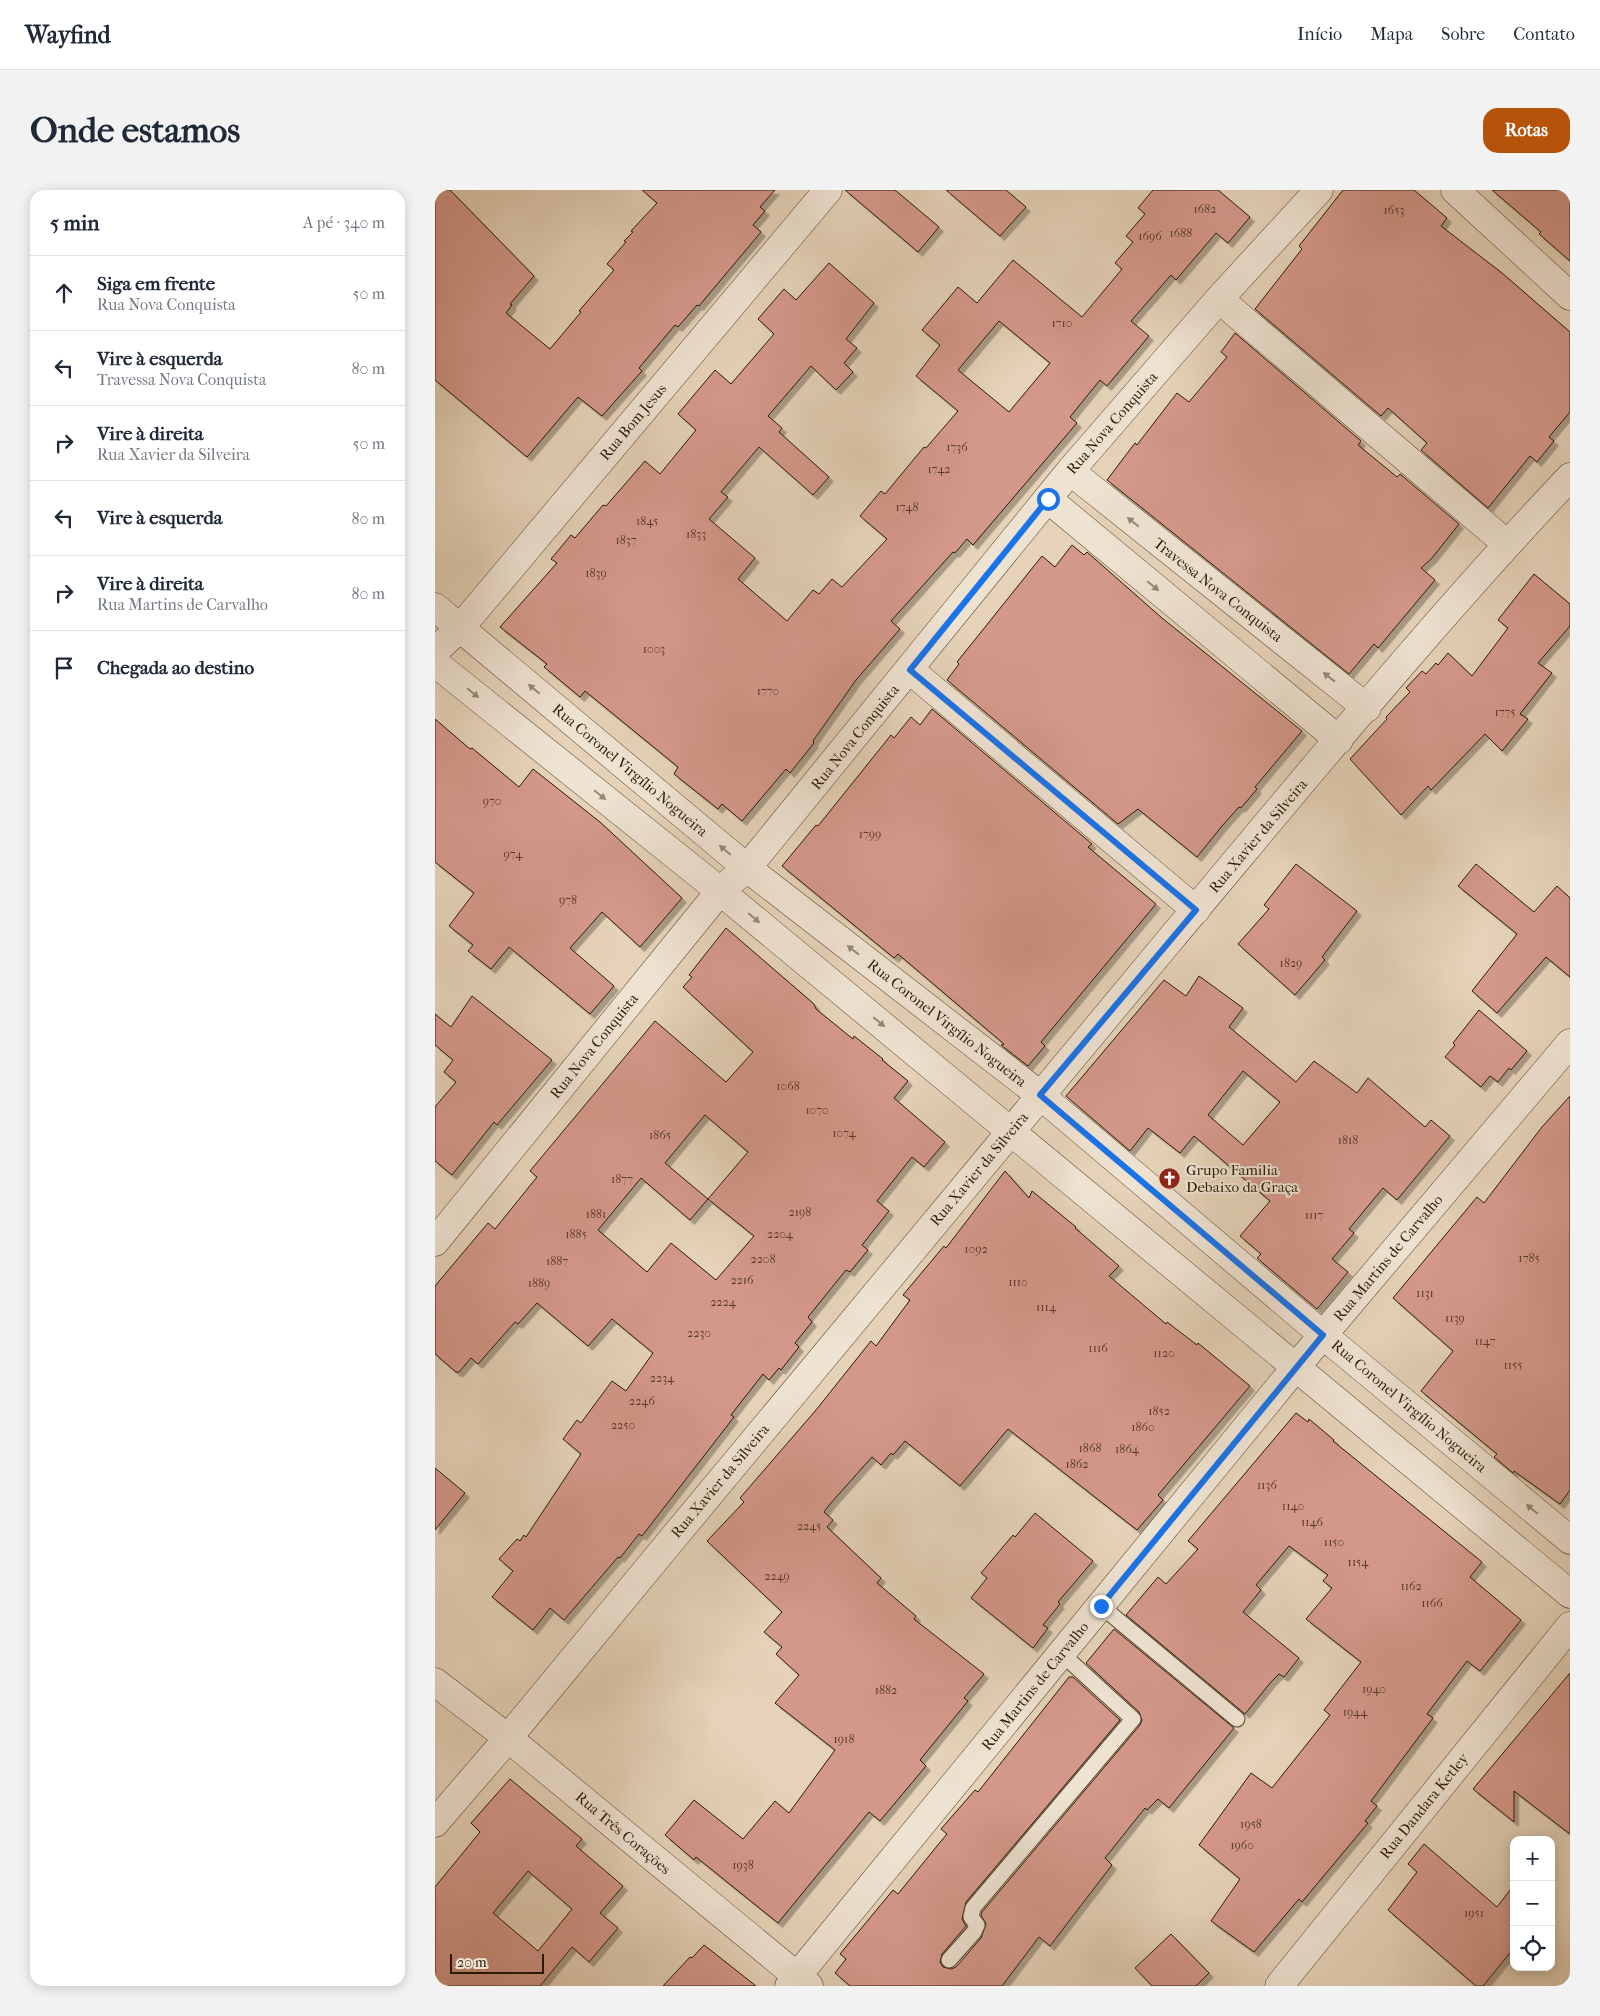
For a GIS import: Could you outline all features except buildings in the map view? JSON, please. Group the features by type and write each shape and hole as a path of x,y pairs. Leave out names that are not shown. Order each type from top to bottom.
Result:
{"street":[{"name":"Rua Bom Jesus","path":"435,651 460,628 828,190"},
{"name":"Rua Nova Conquista","path":"435,1242 720,891 747,868 1070,471 1219,299 1319,190"},
{"path":"1455,190 1570,296"},
{"path":"1219,299 1507,544"},
{"name":"Travessa Nova Conquista","path":"1070,471 1367,708"},
{"name":"Rua Xavier da Silveira","path":"435,1823 508,1738 1040,1095 1339,740 1507,544 1570,477"},
{"path":"1048,499 1339,740"},
{"path":"1193,619 1219,590"},
{"name":"Rua Coronel Virgílio Nogueira","path":"435,607 747,868 1040,1095 1323,1335 1570,1540"},
{"path":"435,663 720,891 1570,1594"},
{"path":"910,670 1196,910"},
{"name":"Rua Martins de Carvalho","path":"799,1983 1061,1653 1295,1368 1570,1043"},
{"name":"Rua Dandara Ketley","path":"1279,1986 1570,1626"},
{"name":"Rua Três Corações","path":"435,1682 508,1738 799,1983"}],"lane":[{"path":"1101,1606 1237,1719"},
{"path":"949,1960 974,1932 977,1925 971,1917 973,1908 1133,1719 1061,1653"}],"place":[{"name":"Grupo Familia Debaixo da Graça","path":"1170,1179"}],"route":[{"path":"1048,499 910,670 1196,910 1040,1095 1323,1335 1101,1606"}]}
